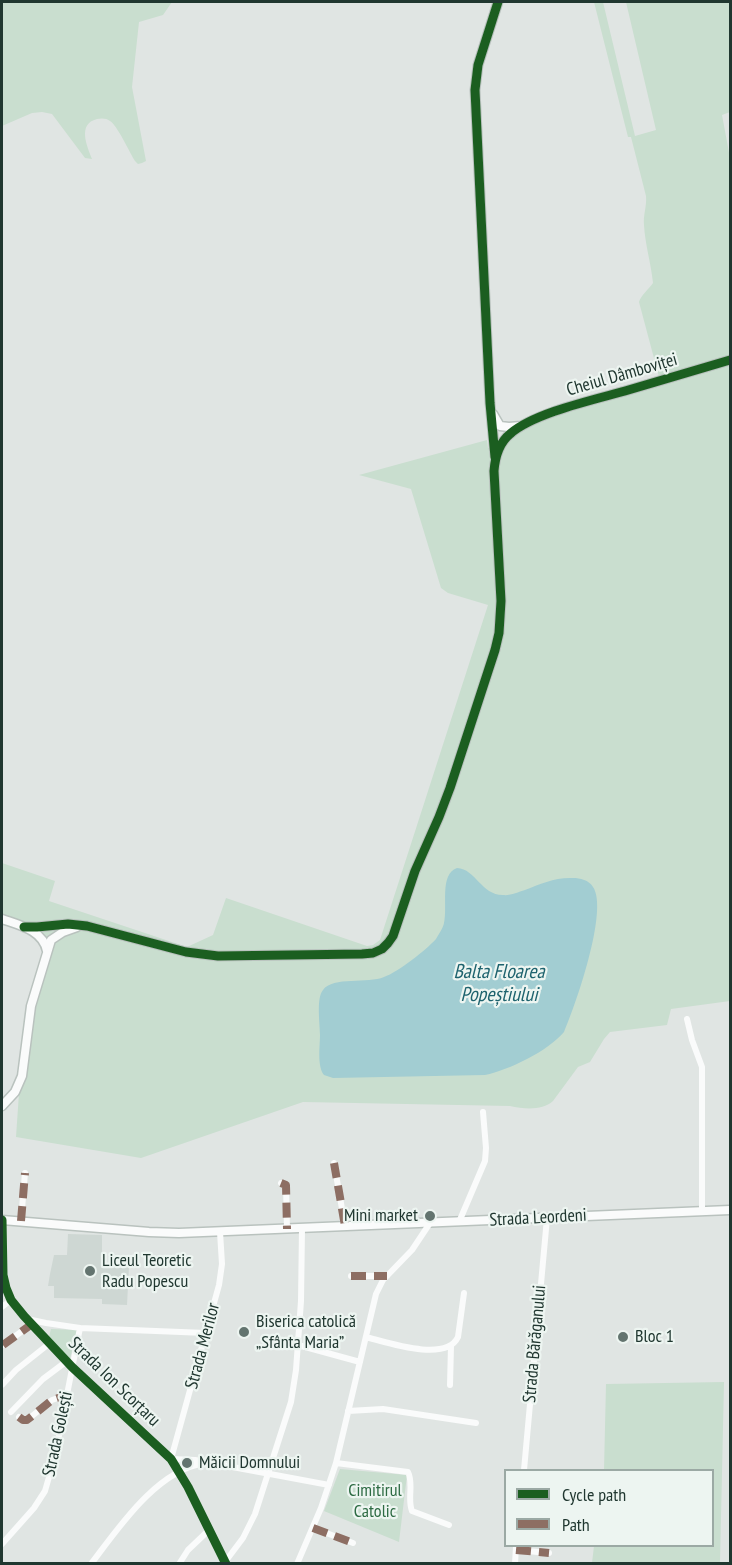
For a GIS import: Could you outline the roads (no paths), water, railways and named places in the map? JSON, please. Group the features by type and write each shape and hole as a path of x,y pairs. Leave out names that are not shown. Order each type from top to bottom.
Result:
{"street":[{"path":"24,927 63,924 81,926 110,931 186,952 218,957 368,953 377,951 388,943 414,871 439,818 450,788 498,640 501,602 494,479 500,433 491,409 475,90 478,65 498,2"},
{"name":"Cheiul Dâmboviței","path":"500,433 578,404 730,360"},
{"path":"2,919 24,927 46,939"},
{"path":"2,1106 15,1092 22,1076 31,1006 46,955 46,939 40,930 45,926 51,927 54,931 46,939"},
{"path":"46,939 81,926"},
{"path":"687,1019 702,1067 702,1211"},
{"path":"459,1222 485,1161 483,1112"},
{"path":"334,1163 345,1226"},
{"path":"21,1221 25,1173"},
{"path":"280,1184 285,1184 286,1187 287,1229"},
{"name":"Strada Leordeni","path":"2,1220 149,1232 219,1232 730,1210"},
{"name":"Strada Bărăganului","path":"524,1469 547,1218"},
{"name":"Strada Ion Scorțaru","path":"2,1220 4,1281 11,1300 72,1367 171,1459 225,1563"},
{"path":"297,1563 313,1527 336,1463 376,1294 380,1284 412,1250 430,1223"},
{"path":"225,1563 249,1528 291,1402 302,1290 302,1229"},
{"name":"Strada Merilor","path":"171,1459 221,1277 219,1232"},
{"path":"351,1276 387,1276"},
{"path":"366,1337 424,1350 451,1346 458,1338 464,1293"},
{"path":"2,1306 11,1300"},
{"name":"Strada Ion Scorțaru","path":"26,1318 80,1328"},
{"path":"3,1345 32,1324"},
{"path":"80,1328 206,1333"},
{"name":"Strada Golești","path":"2,1544 34,1508 45,1491 80,1328"},
{"name":"Strada Ion Scorțaru","path":"2,1385 16,1370 50,1343"},
{"path":"298,1345 360,1362"},
{"path":"450,1384 451,1346"},
{"path":"11,1412 43,1379 67,1361"},
{"path":"19,1417 23,1420 28,1419 52,1400 67,1395"},
{"path":"348,1411 383,1409 476,1423"},
{"path":"171,1459 210,1462 329,1485"},
{"path":"91,1563 131,1512 164,1482 179,1471 210,1462"},
{"path":"336,1463 408,1472 411,1478 412,1511 449,1526"},
{"path":"313,1527 353,1543"},
{"path":"179,1563 188,1550 209,1530"},
{"path":"515,1563 516,1548 549,1553"}],"water":[{"name":"Balta Floarea Popeștiului","path":"457,868 464,869 495,894 511,894 548,881 567,878 584,880 593,887 597,899 594,936 589,959 564,1032 528,1059 485,1075 333,1078 324,1075 319,1056 319,1005 323,990 334,983 384,977 419,955 436,939 442,929 445,916 446,884 451,871"}],"place":[{"name":"Mini market","path":"430,1216"},
{"name":"Liceul Teoretic Radu Popescu","path":"90,1271"},
{"name":"Biserica catolică „Sfânta Maria”","path":"244,1332"},
{"name":"Bloc 1","path":"623,1337"},
{"name":"Măicii Domnului","path":"187,1463"}],"park label":[{"name":"Cimitirul Catolic","path":"375,1501"}]}
